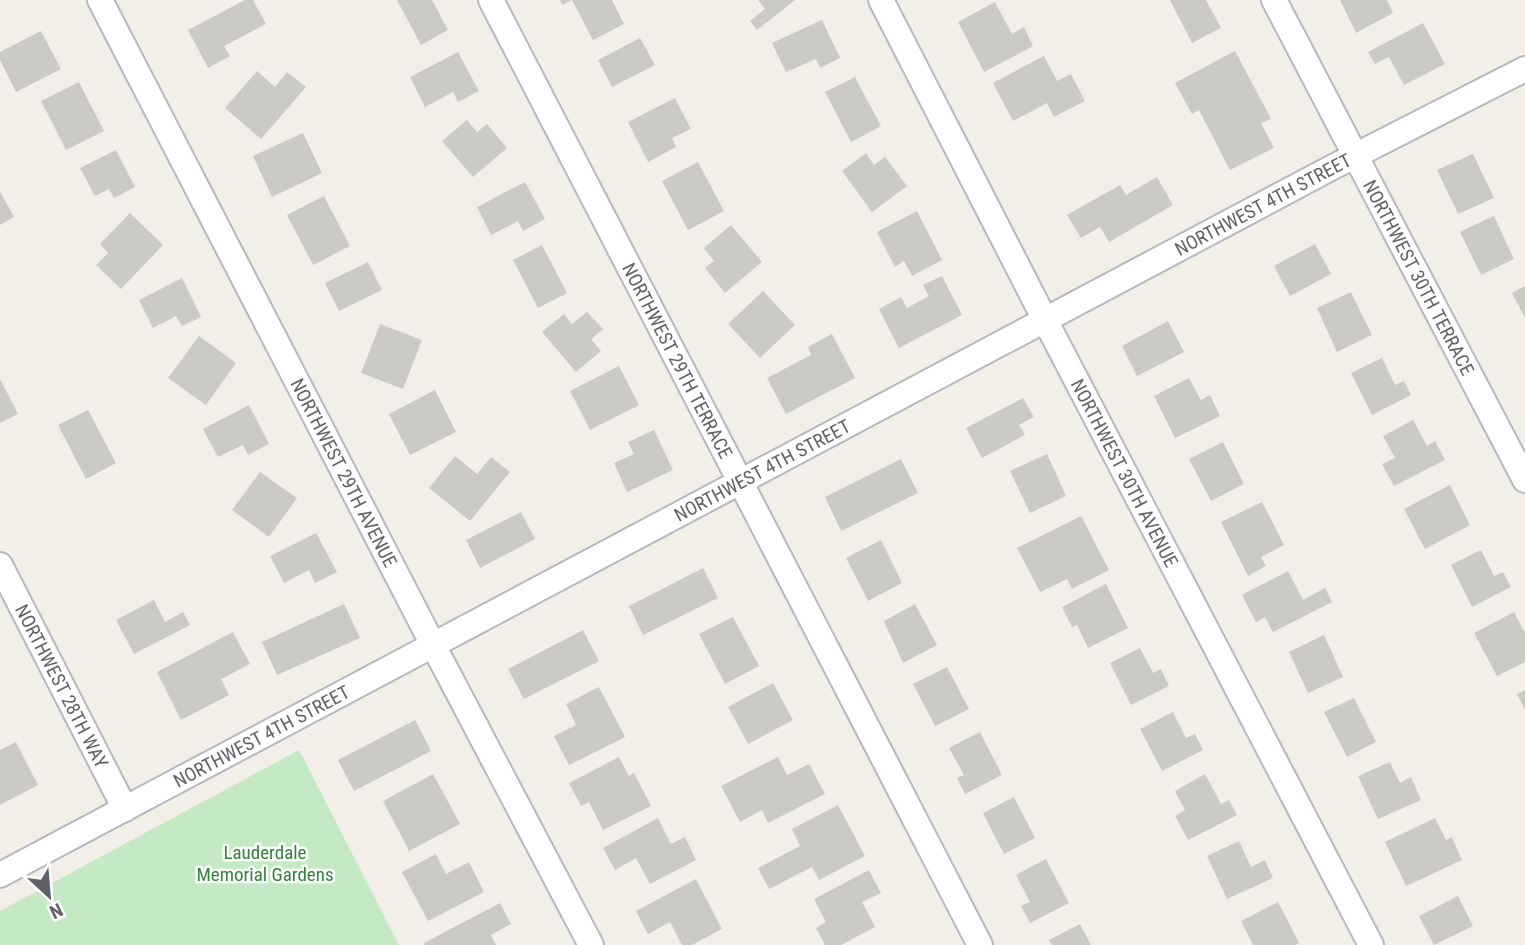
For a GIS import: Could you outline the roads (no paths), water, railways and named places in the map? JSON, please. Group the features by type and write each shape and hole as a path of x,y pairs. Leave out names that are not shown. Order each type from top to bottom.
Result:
{"street":[{"name":"NORTHWEST 29TH AVENUE","path":"100,0 591,945"},
{"name":"NORTHWEST 29TH TERRACE","path":"491,0 980,945"},
{"name":"NORTHWEST 30TH AVENUE","path":"881,0 1371,945"},
{"name":"NORTHWEST 30TH TERRACE","path":"1274,0 1525,480"},
{"name":"NORTHWEST 4TH STREET","path":"0,875 1355,155 1525,69"},
{"name":"NORTHWEST 28TH WAY","path":"0,565 125,809"}],"park label":[{"name":"Lauderdale Memorial Gardens","path":"265,863"}]}
